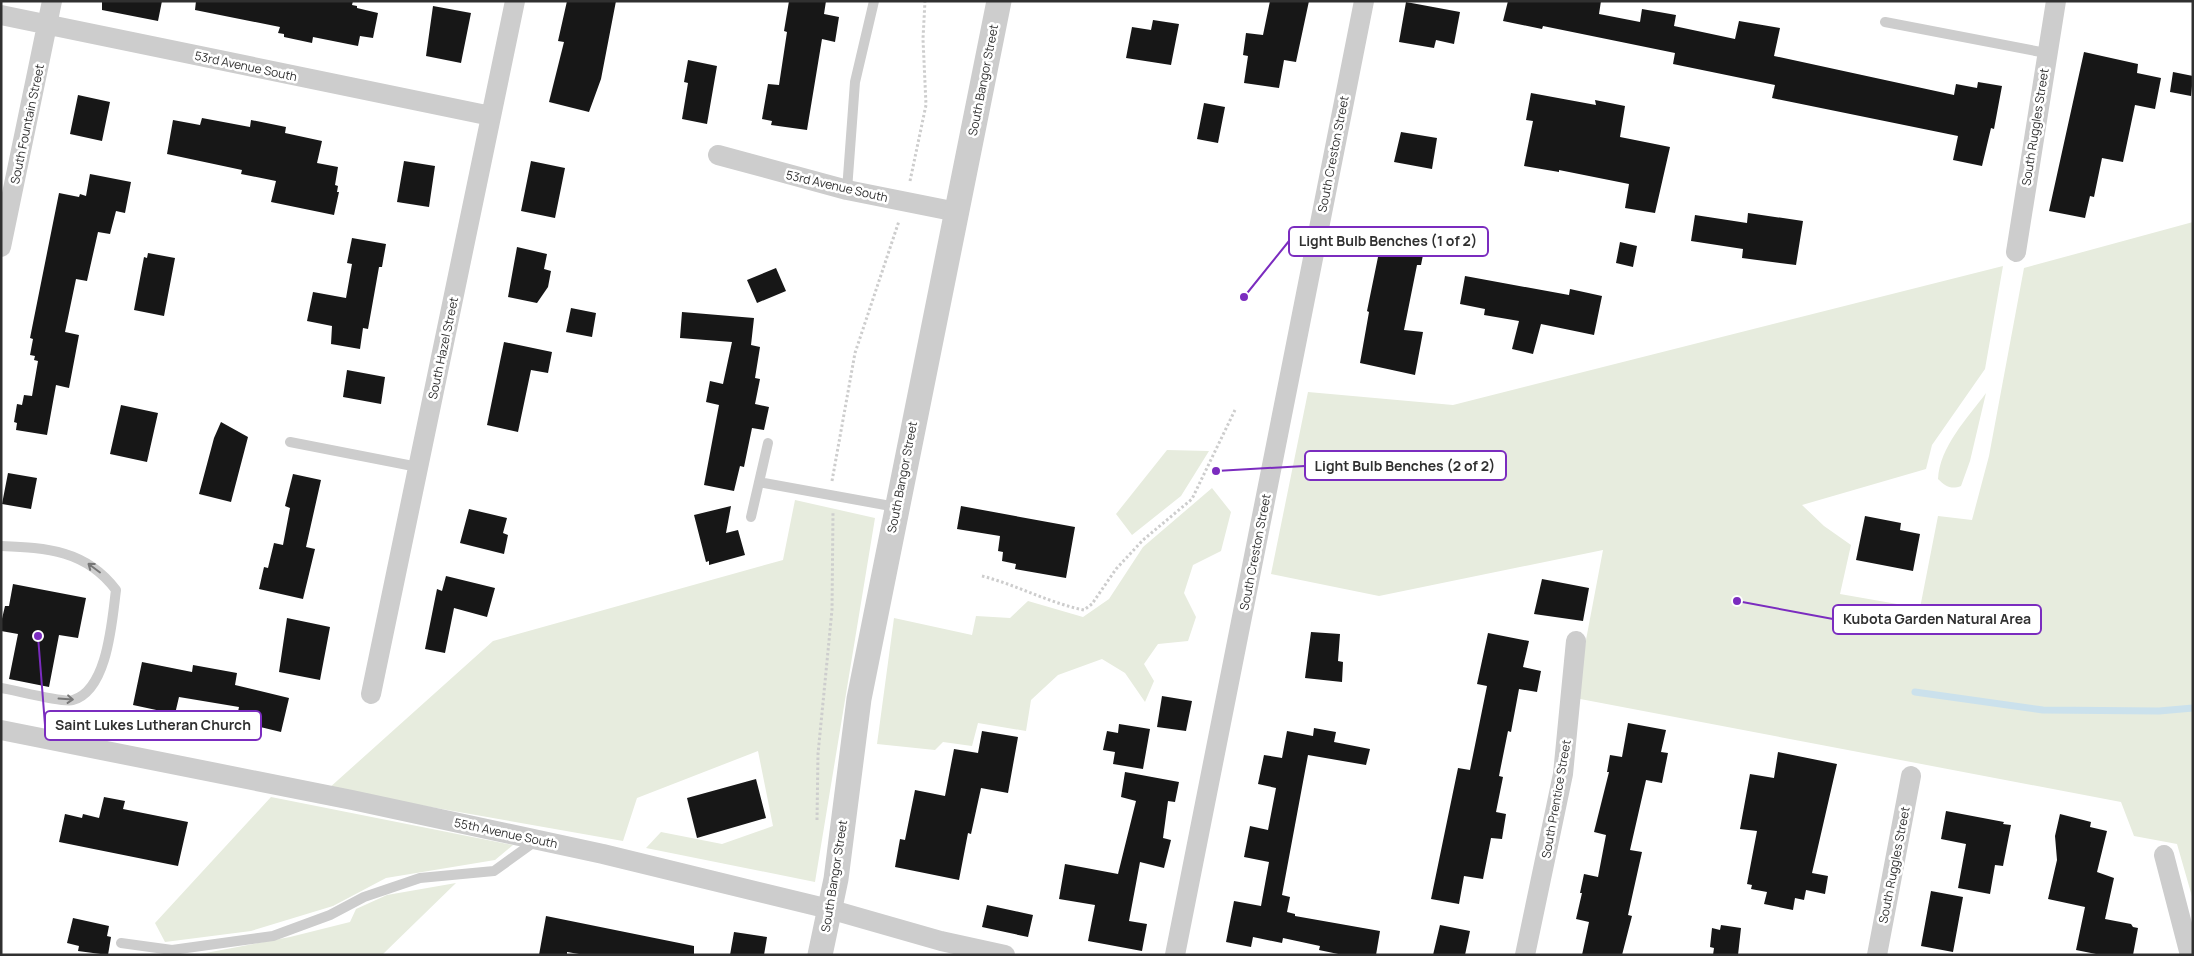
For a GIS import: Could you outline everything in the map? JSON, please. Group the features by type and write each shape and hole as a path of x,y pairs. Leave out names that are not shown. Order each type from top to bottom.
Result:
{"street":[{"name":"South Fountain Street","path":"1,248 52,1"},
{"name":"South Hazel Street","path":"370,694 515,1"},
{"name":"South Bangor Street","path":"820,955 836,879 859,700 896,507 999,1"},
{"name":"South Creston Street","path":"1175,955 1364,1"},
{"name":"South Ruggles Street","path":"2016,252 2046,53 2056,1"},
{"name":"53rd Avenue South","path":"1,15 491,116"},
{"name":"53rd Avenue South","path":"718,155 847,190 956,212"},
{"name":"South Prentice Street","path":"1525,955 1563,774 1576,641"},
{"name":"55th Avenue South","path":"1,730 537,840 829,909 941,941 1005,955"},
{"name":"South Ruggles Street","path":"1877,955 1911,776"},
{"path":"2164,855 2190,955"}],"lane":[{"path":"847,190 855,82 874,1"},
{"path":"1885,22 2046,53"},
{"path":"290,442 418,467"},
{"path":"751,516 768,442"},
{"path":"759,482 896,507"},
{"path":"1,546 35,548 76,556 95,568 116,590 111,627 99,675 88,693 72,700 1,688"},
{"path":"121,943 172,950 273,936 330,915 364,897 420,878 494,871 537,840"}],"path":[{"path":"818,822 818,754 832,610 832,479 855,353 906,202 926,104 923,39 925,1"},
{"path":"982,576 1005,582 1062,605 1084,610 1092,604 1116,569 1143,540 1192,499 1235,410"}],"shaded area":[{"path":"2193,222 2193,900 2177,844 2134,836 2121,802 1575,698 1603,550 1379,596 1271,574 1308,392 1453,405 2003,266 1985,369 1932,445 1926,469 1802,505 1824,526 1851,545 1840,594 1920,608 1938,516 1972,520 1989,456 2024,268"},
{"path":"1986,393 1970,461 1961,486 1948,487 1938,479 1944,455 1956,433"},
{"path":"1167,450 1209,451 1181,496 1132,535 1116,514"},
{"path":"1212,488 1231,512 1221,551 1193,565 1184,593 1196,617 1188,641 1158,644 1144,664 1154,681 1145,702 1125,673 1102,659 1058,675 1031,700 1026,731 978,723 972,746 943,742 935,750 877,744 894,618 972,635 976,616 1010,618 1028,601 1083,617 1109,599 1143,547"},
{"path":"795,500 875,518 815,882 646,848 661,832 722,844 773,826 758,751 637,798 623,841 328,789 493,641 783,560"},
{"path":"271,797 513,845 495,860 386,878 333,906 251,931 165,942 155,923"},
{"path":"456,883 382,955 195,955 290,937 350,922 356,909 387,895"}],"building":[{"path":"102,1 162,1 158,21 102,10"},
{"path":"196,1 353,1 352,5 357,6 357,8 378,13 373,38 360,36 358,46 313,37 312,43 284,37 284,34 278,33 280,27 195,10"},
{"path":"567,1 616,1 601,79 589,112 549,102 564,42 558,41"},
{"path":"789,1 826,1 824,14 839,17 835,42 822,39 807,130 771,125 772,121 762,119 768,84 779,85 787,32 784,31"},
{"path":"1270,1 1309,1 1296,62 1284,60 1279,88 1244,83 1248,56 1243,55 1246,33 1263,35"},
{"path":"1508,1 1601,1 1599,14 1640,22 1642,9 1676,15 1674,26 1735,39 1739,21 1780,28 1774,56 1954,95 1956,84 1977,88 1978,82 2002,86 1994,129 1991,128 1982,166 1953,160 1958,136 1772,98 1775,85 1673,64 1675,53 1543,26 1542,29 1503,21"},
{"path":"1406,2 1460,12 1454,44 1436,40 1434,48 1399,42"},
{"path":"433,6 471,13 461,63 426,56"},
{"path":"1153,20 1179,24 1171,65 1126,58 1132,27 1151,30"},
{"path":"2084,52 2138,64 2137,73 2161,78 2155,109 2135,105 2123,162 2102,158 2094,197 2090,196 2085,218 2049,211"},
{"path":"688,60 717,66 707,124 682,119 688,83 684,82"},
{"path":"2173,72 2193,76 2191,96 2170,92"},
{"path":"1531,93 1596,105 1595,100 1625,106 1620,137 1670,147 1655,213 1625,208 1629,184 1559,170 1559,172 1524,166 1533,121 1526,120"},
{"path":"78,95 110,102 102,141 70,134"},
{"path":"1204,103 1225,107 1218,143 1197,139"},
{"path":"202,118 250,127 251,120 286,127 285,133 322,141 317,163 338,167 335,185 338,186 337,192 339,192 334,215 271,202 276,181 241,174 242,170 167,154 173,120 200,125"},
{"path":"1401,132 1437,138 1432,169 1394,162"},
{"path":"404,161 435,166 429,207 397,202"},
{"path":"531,161 565,168 555,218 521,211"},
{"path":"90,174 131,182 125,213 116,211 110,234 98,232 87,281 76,279 65,332 79,335 69,388 56,385 47,435 16,430 17,423 14,422 17,404 22,405 24,395 32,396 38,361 34,360 35,356 30,355 33,339 30,338 59,193 79,197 80,194 86,196"},
{"path":"1748,213 1803,221 1796,265 1742,258 1743,249 1691,241 1695,215 1747,223"},
{"path":"1380,226 1427,235 1421,265 1417,265 1404,330 1423,332 1415,375 1360,363 1369,312 1367,311 1378,257 1374,257"},
{"path":"352,238 386,244 382,267 379,267 368,329 363,328 360,349 331,344 332,326 307,321 313,292 346,298 352,264 347,263"},
{"path":"1620,242 1637,246 1633,267 1616,263"},
{"path":"517,247 547,254 544,269 551,271 548,287 537,303 508,297"},
{"path":"148,253 175,258 164,316 134,310 144,257 147,258"},
{"path":"776,268 786,291 757,303 747,280"},
{"path":"1465,276 1569,295 1570,289 1602,296 1594,335 1541,324 1533,354 1512,349 1519,321 1484,315 1485,309 1460,304"},
{"path":"571,308 596,313 592,337 566,332"},
{"path":"682,312 754,318 751,345 760,347 755,378 760,379 755,404 769,407 764,430 752,428 744,467 740,466 734,491 704,485 719,405 706,402 710,381 723,384 732,342 680,338"},
{"path":"504,342 552,352 548,373 531,370 518,432 487,425"},
{"path":"347,370 385,377 381,404 343,397"},
{"path":"121,405 158,413 147,462 110,454"},
{"path":"221,422 248,437 231,502 199,494 214,438"},
{"path":"8,473 37,478 31,509 2,504"},
{"path":"293,474 321,480 306,547 315,549 303,599 259,589 264,567 268,568 274,543 283,545 290,508 285,506"},
{"path":"731,506 726,533 738,530 745,555 709,565 709,561 706,562 694,515"},
{"path":"961,506 1075,527 1066,578 1015,569 1016,564 1002,561 1003,552 998,551 1000,536 957,529"},
{"path":"469,509 507,518 503,533 508,535 504,554 460,543"},
{"path":"1865,516 1901,523 1900,530 1920,534 1913,571 1856,560"},
{"path":"446,576 495,588 487,617 454,608 445,653 425,649 437,589 442,591"},
{"path":"1542,579 1589,588 1583,621 1534,614"},
{"path":"13,584 86,598 78,638 59,635 49,687 9,679 18,634 1,631 1,623 5,606 9,606"},
{"path":"287,618 330,627 320,680 279,672"},
{"path":"1311,632 1340,634 1338,661 1343,662 1342,682 1305,678"},
{"path":"1488,633 1529,641 1523,667 1541,671 1537,692 1519,689 1511,732 1508,731 1499,776 1503,777 1496,812 1506,814 1502,839 1491,838 1483,879 1464,876 1459,904 1431,899 1458,768 1470,770 1487,686 1477,684"},
{"path":"142,662 192,672 193,665 237,673 235,685 289,698 281,732 236,721 239,707 179,697 175,714 133,705"},
{"path":"1162,696 1192,701 1186,731 1157,727"},
{"path":"1628,723 1666,730 1661,752 1668,753 1662,783 1646,780 1630,850 1642,852 1628,915 1632,916 1622,955 1582,955 1589,922 1576,919 1582,893 1580,893 1584,874 1598,877 1606,835 1594,832 1609,772 1607,772 1610,755 1622,757"},
{"path":"1119,724 1150,729 1143,769 1113,764 1115,752 1103,750 1107,731 1118,733"},
{"path":"1314,728 1336,732 1334,742 1370,749 1366,765 1308,755 1282,895 1290,897 1287,912 1295,914 1295,916 1380,931 1376,955 1343,955 1319,950 1320,946 1283,938 1282,943 1253,937 1251,947 1226,942 1234,901 1261,906 1269,862 1244,857 1250,826 1268,830 1276,788 1258,784 1264,755 1282,758 1287,731 1313,736"},
{"path":"982,731 1018,737 1008,793 981,788 971,834 968,833 959,880 895,867 900,839 905,840 915,790 945,796 954,749 978,753"},
{"path":"1778,752 1837,764 1812,873 1828,876 1825,894 1806,890 1804,900 1795,898 1793,910 1764,904 1767,892 1751,889 1752,885 1747,884 1757,831 1740,829 1750,774 1774,778"},
{"path":"1125,772 1179,782 1175,802 1168,801 1163,838 1171,840 1164,868 1140,862 1129,921 1147,924 1142,951 1088,941 1095,905 1059,899 1065,864 1118,874 1136,801 1121,797"},
{"path":"756,779 766,818 697,838 687,798"},
{"path":"104,797 125,801 123,809 188,822 178,866 59,842 65,814 82,818 83,814 99,818"},
{"path":"1946,811 2011,825 2003,866 1995,865 1990,894 1958,888 1966,844 1941,839"},
{"path":"2060,814 2091,822 2090,827 2107,831 2097,872 2114,878 2105,919 2131,924 2133,927 2138,928 2133,955 2101,955 2076,950 2085,907 2048,899 2057,860 2055,836"},
{"path":"1931,891 1963,897 1953,952 1921,946"},
{"path":"987,905 1033,915 1028,937 982,927"},
{"path":"546,916 694,946 694,955 585,955 567,952 567,955 539,955"},
{"path":"73,918 109,926 107,936 111,937 108,955 78,951 79,946 67,943"},
{"path":"1440,925 1470,931 1465,955 1433,955"},
{"path":"1721,925 1741,928 1738,955 1713,955 1714,948 1710,947 1712,928 1720,930"},
{"path":"734,932 767,937 764,955 730,955"}],"waterway":[{"path":"1915,692 2043,710 2159,711 2193,708"}],"place":[{"name":"Light Bulb Benches (1 of 2)","path":"1244,297"},
{"name":"Light Bulb Benches (2 of 2)","path":"1216,471"},
{"name":"Kubota Garden Natural Area","path":"1737,601"},
{"name":"Saint Lukes Lutheran Church","path":"38,636"}]}
